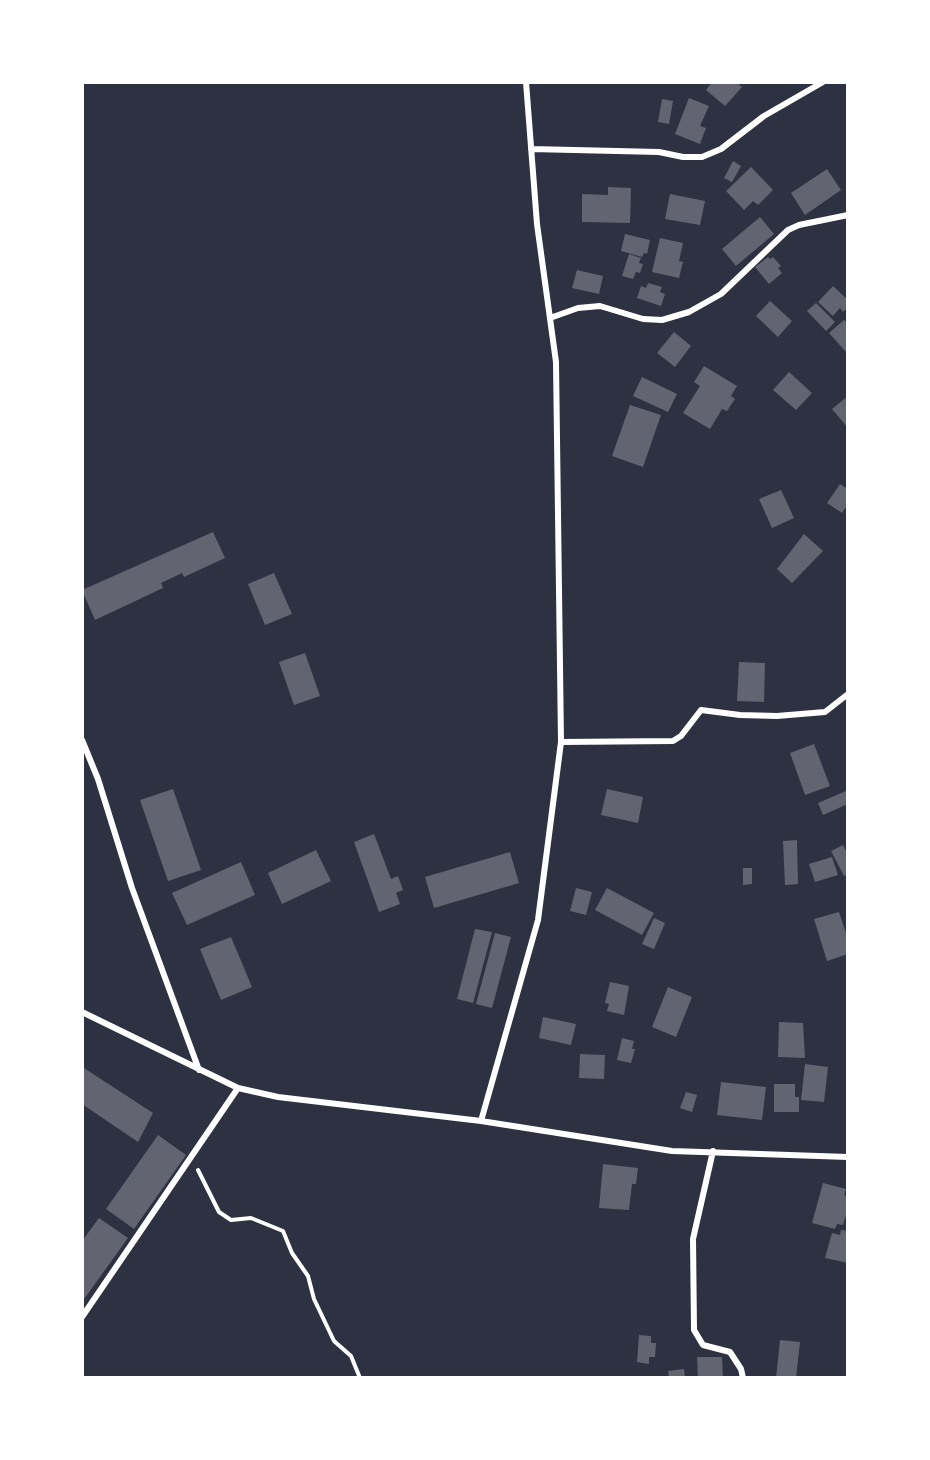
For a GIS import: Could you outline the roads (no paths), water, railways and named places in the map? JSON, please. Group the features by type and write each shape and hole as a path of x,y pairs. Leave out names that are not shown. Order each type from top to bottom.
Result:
{"street":[{"path":"481,1121 538,920 561,742 556,362 537,224 526,82"},
{"path":"531,149 659,152 683,157 702,157 721,149 764,116 824,82"},
{"path":"550,318 578,308 600,306 643,319 662,320 689,312 721,294 788,230 799,225 848,215"},
{"path":"561,742 673,741 681,736 701,710 740,715 777,716 825,712 848,694"},
{"path":"82,740 98,779 132,888 199,1070"},
{"path":"82,1012 238,1088 278,1097 481,1121 672,1151 848,1157"},
{"path":"82,1317 238,1088"},
{"path":"713,1151 693,1239 694,1330 703,1345 730,1352 741,1369 743,1377"}]}
